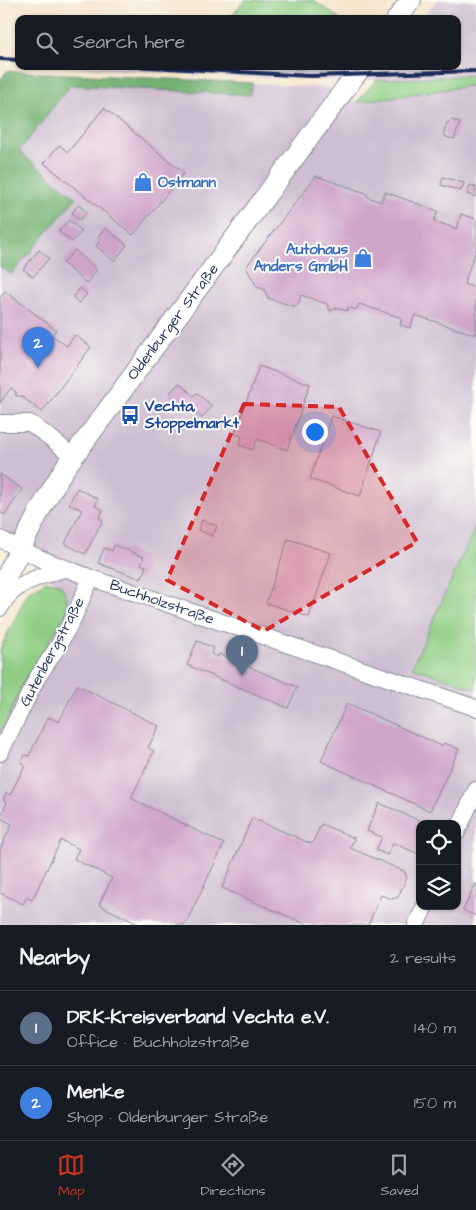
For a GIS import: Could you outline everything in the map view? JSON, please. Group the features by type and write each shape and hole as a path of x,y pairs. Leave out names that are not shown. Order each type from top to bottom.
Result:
{"main road":[{"path":"400,15 411,0"},
{"name":"Oldenburger Straße","path":"0,589 40,510 73,457 359,70"}],"street":[{"path":"0,423 30,423 73,457"},
{"name":"Buchholzstraße","path":"0,539 64,569 476,708"},
{"path":"0,608 16,587 64,569"},
{"name":"Gutenbergstraße","path":"0,753 37,678 73,619 91,578"},
{"path":"461,823 476,790"},
{"path":"416,925 423,910"}],"highlighted area":[{"path":"244,404 339,407 417,542 264,631 167,580"}],"shaded area":[{"path":"437,0 476,0 476,75 376,80 323,80 122,70 279,70 347,73 397,70 461,70 461,15 425,15"},
{"path":"253,83 328,88 357,102 363,102 476,85 476,925 0,925 0,735 25,680 66,614 63,589 0,534 0,267 11,275 76,198 19,151 72,85 250,95"}],"green space":[{"path":"245,0 313,0 334,15 232,15"},
{"path":"279,70 325,70 325,72"},
{"path":"7,71 253,83 250,95 71,85 19,151 76,198 11,275 0,267 0,80"},
{"path":"476,75 476,85 357,102 376,80"},
{"path":"476,526 476,689 412,667"},
{"path":"46,581 59,583 63,589 67,597 66,614 25,680 0,735 0,649 28,592"}],"building":[{"path":"104,108 184,173 133,235 44,163 59,145 68,152"},
{"path":"452,120 460,123 454,139 446,137 444,133 447,123"},
{"name":"Autohaus Anders GmbH","path":"316,176 366,193 368,197 381,202 385,192 438,211 434,221 457,229 461,214 476,219 476,249 464,284 476,288 476,335 415,315 410,328 400,325 402,318 359,304 356,310 348,307 347,311 337,308 330,311 327,304 301,295 298,305 293,306 268,298 264,289 257,287 246,267"},
{"path":"443,177 464,183 461,191 441,185"},
{"path":"470,185 476,187 476,197 467,194"},
{"path":"78,205 87,212 80,220 72,213"},
{"path":"69,220 82,231 72,242 59,231"},
{"path":"105,228 127,245 114,261 96,246 101,239 98,237"},
{"path":"39,250 49,258 33,277 23,269"},
{"path":"75,250 97,270 86,283 63,263"},
{"path":"80,288 87,294 79,303 73,297"},
{"path":"5,291 56,330 52,335 67,346 75,335 91,347 42,412 21,396 16,396 16,392 11,388 0,403 0,298"},
{"path":"259,366 310,384 287,450 257,439 253,450 239,445 242,436 235,434"},
{"path":"179,383 194,396 197,393 212,406 202,418 191,408 188,411 169,394"},
{"path":"331,416 381,432 360,496 310,479"},
{"path":"0,474 22,489 5,515 0,512"},
{"path":"77,488 98,499 95,506 103,510 99,518 103,520 85,554 65,544 82,510 69,504"},
{"path":"202,520 217,526 213,536 198,530"},
{"path":"288,539 331,553 309,617 266,603"},
{"path":"114,545 144,557 141,564 146,566 141,579 98,563 104,548 112,551"},
{"path":"197,641 214,648 211,654 218,657 219,654 297,687 288,708 187,665"},
{"path":"77,685 159,726 148,748 154,751 131,798 224,844 185,925 140,925 99,905 112,878 74,859 79,849 61,840 32,900 27,897 23,904 0,893 0,849 12,824 0,818 7,802 3,800 6,793 10,795 25,765 21,763 25,755 29,756 48,717 59,722"},
{"path":"347,703 442,746 444,743 459,749 430,811 321,761"},
{"path":"379,803 418,820 416,820 416,853 393,843 387,855 376,850 382,837 367,831"},
{"path":"252,818 312,844 321,824 354,838 350,848 404,871 407,877 398,897 392,899 381,895 368,925 308,925 222,888"},
{"path":"476,883 476,916 463,910"}],"railway":[{"path":"0,59 15,60"},
{"path":"204,70 310,76 476,71"}],"place":[{"name":"Ostmann","path":"143,182"},
{"name":"Autohaus Anders GmbH","path":"363,258"},
{"name":"Menke","path":"38,368"},
{"name":"Vechta, Stoppelmarkt","path":"130,415"},
{"name":"DRK-Kreisverband Vechta e.V.","path":"242,676"}]}
